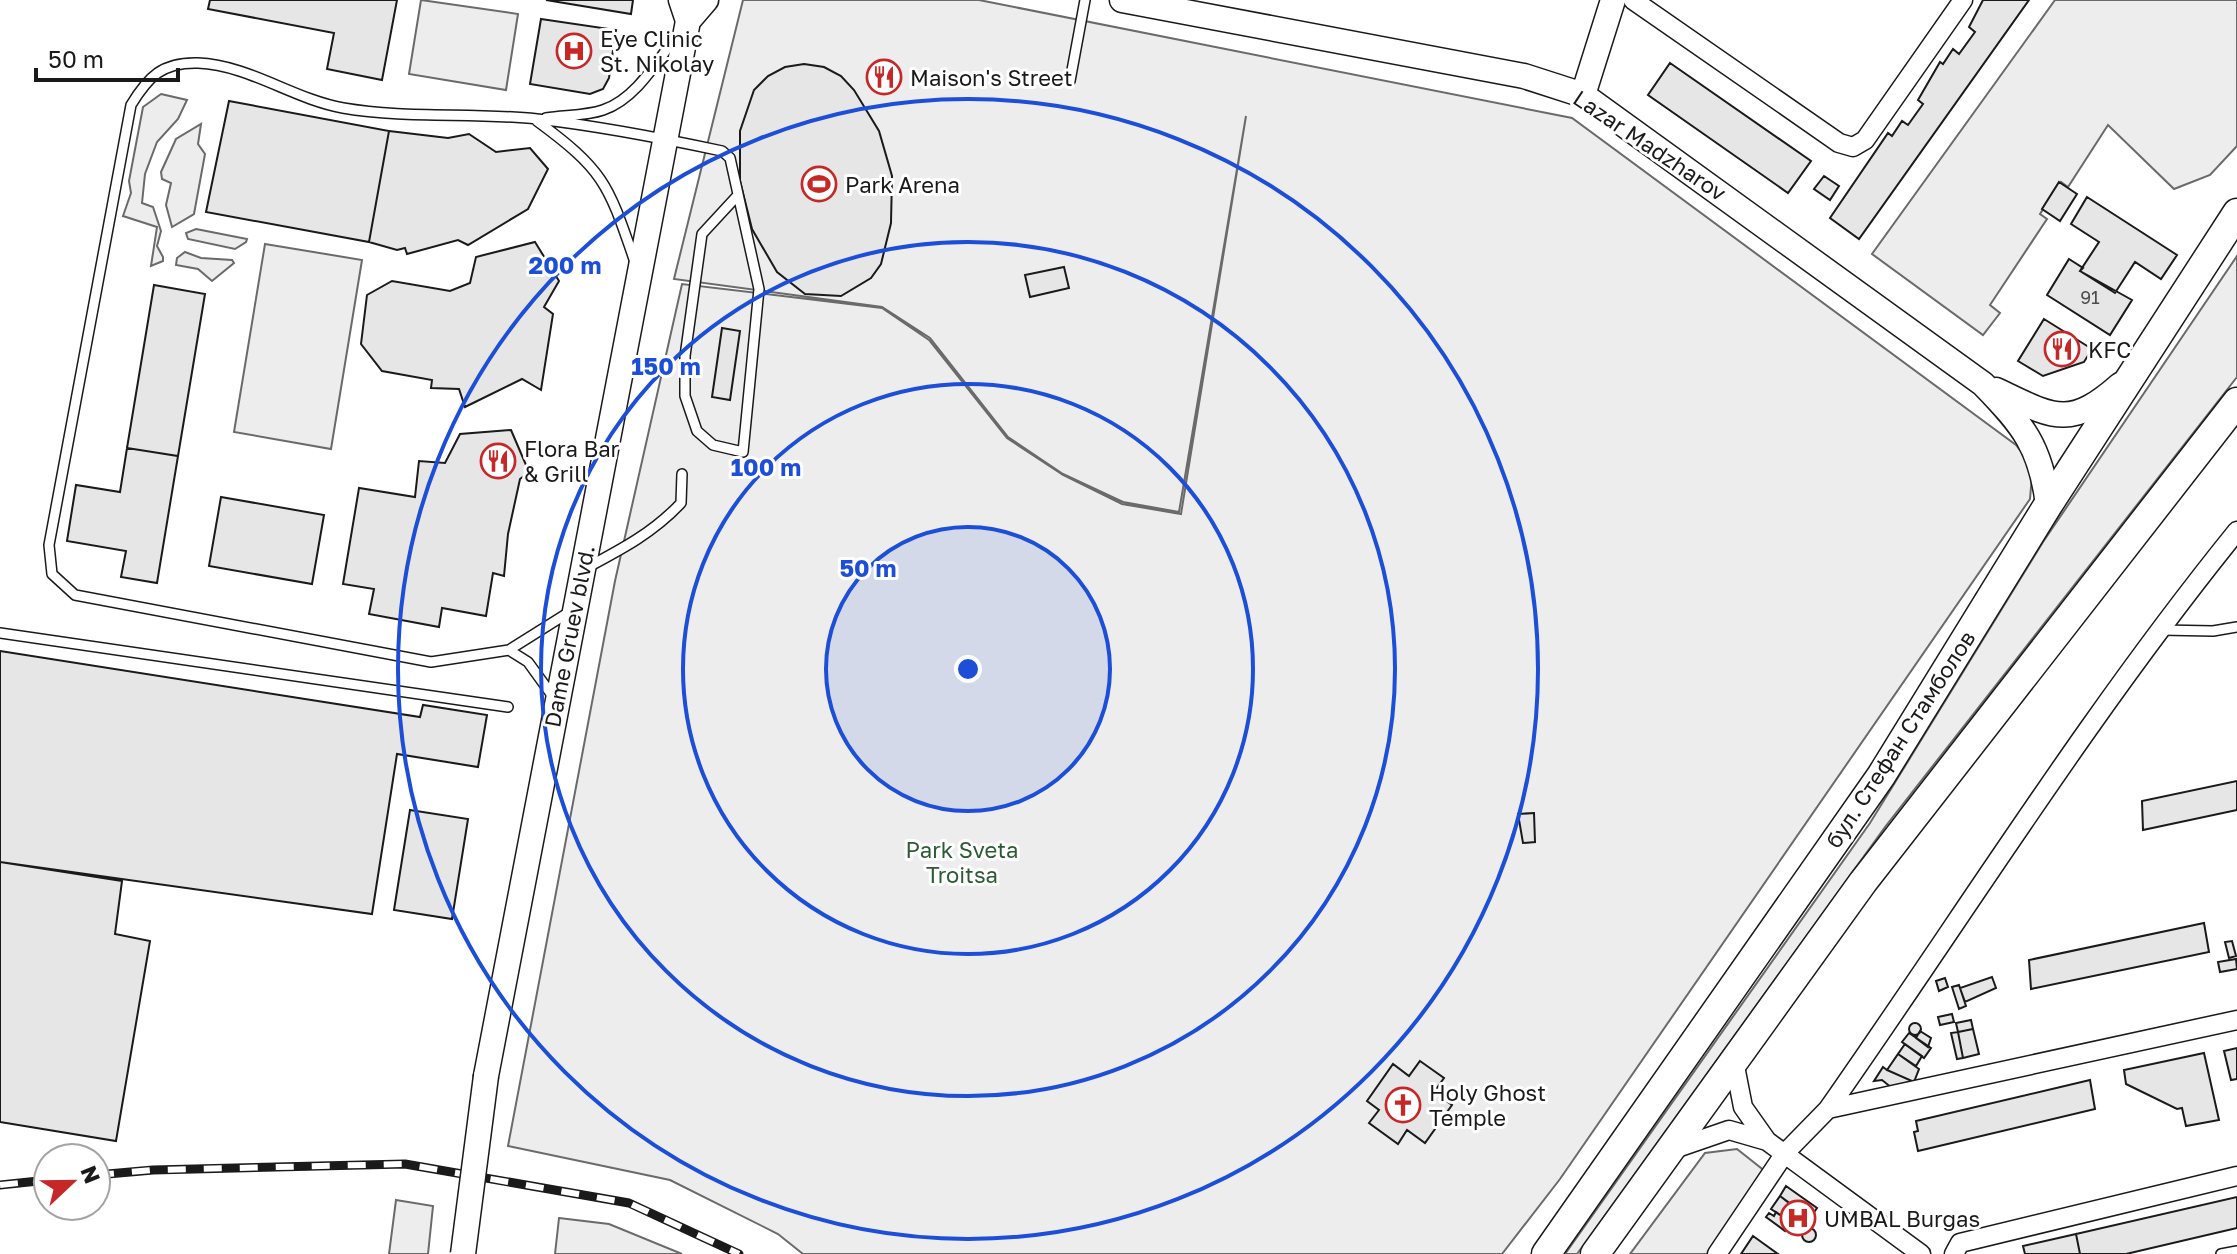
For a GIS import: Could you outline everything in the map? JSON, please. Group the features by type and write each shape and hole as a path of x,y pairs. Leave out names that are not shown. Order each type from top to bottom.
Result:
{"main road":[{"name":"Dame Gruev blvd.","path":"463,1254 486,1076 664,139 685,11 706,0"},
{"name":"Lazar Madzharov","path":"1122,0 1524,76 1583,95 1983,384 2046,412 2076,416 2100,403 2134,373"},
{"path":"1583,95 1613,0"},
{"name":"бул. Стефан Стамболов","path":"1546,1254 1881,776 2048,505 2237,213"},
{"name":"Lazar Madzharov","path":"1983,384 2028,434 2042,466 2048,505"},
{"path":"1595,1254 1863,882 2237,402"}],"street":[{"path":"1633,0 1839,143 1853,147 1865,140 1963,0"},
{"path":"1717,1254 1785,1153 1828,1109 2040,795 2157,630 2237,531"},
{"path":"1828,1109 2237,1020"},
{"path":"1733,1059 1735,1084 1743,1107 1767,1141"},
{"path":"1671,1150 1729,1130 1767,1141 1921,1254"},
{"path":"1954,1254 1960,1243 2237,1176"}],"lane":[{"path":"1070,81 1085,0"},
{"path":"535,119 602,110 618,102 639,84 685,11"},
{"path":"574,609 509,650 431,662 75,595 52,574 49,545 131,105 148,78 167,67 197,63 242,72 304,98 340,107 390,115 535,119 722,151 730,158 759,289 743,452 713,445 697,431 685,396 685,356 702,234 738,195"},
{"path":"535,119 579,152 603,178 638,271"},
{"path":"581,571 637,540 664,520 681,503 682,474"},
{"path":"2157,630 2213,631 2237,627"},
{"path":"0,633 508,707"},
{"path":"509,650 528,662 556,701"},
{"path":"2221,1254 2237,1251"}],"shaded area":[{"path":"421,0 518,14 506,90 409,74"},
{"name":"Park Sveta Troitsa","path":"743,0 979,0 1572,118 2016,445 2025,457 2032,475 2030,499 1560,1179 1502,1254 803,1254 778,1234 670,1180 508,1146 615,581 682,284 882,308 929,340 1007,438 1063,475 1122,504 1181,514 1246,116 1179,512 1123,502 1063,474 1008,437 930,338 882,307 674,279"},
{"path":"2055,0 2237,0 2237,146 2210,175 2174,189 2108,125 2068,187 2061,182 2040,214 2047,219 1990,305 2000,313 1983,335 1872,254"},
{"path":"161,94 187,100 178,119 157,142 145,174 142,203 153,207 161,231 157,246 163,257 163,261 151,266 157,227 123,216 131,193 129,181 143,107"},
{"path":"201,124 198,144 205,154 194,214 172,227 166,205 171,183 162,179 161,172 176,139"},
{"path":"196,229 247,239 235,249 188,239 186,233"},
{"path":"265,244 362,260 331,449 234,432"},
{"path":"185,252 201,258 232,260 234,263 212,281 198,269 176,265 177,258"},
{"path":"2237,256 2237,377 1885,827 1577,1254 1565,1254 1870,823 2043,542"},
{"path":"1737,1149 1766,1172 1707,1254 1630,1254 1705,1153"},
{"path":"396,1200 433,1206 428,1254 389,1254"},
{"path":"559,1218 609,1224 682,1254 555,1254"}],"building":[{"path":"210,0 397,0 382,80 327,69 334,33 208,9"},
{"path":"546,0 633,0 631,14"},
{"path":"1983,0 2029,0 1859,239 1830,218 1888,133 1892,136 1902,121 1908,125 1923,104 1918,100 1940,62 1943,64 1953,49 1959,54 1975,32 1969,27"},
{"name":"Eye Clinic St. Nikolay","path":"541,19 616,30 609,78 603,89 590,94 530,84"},
{"path":"1670,63 1811,161 1788,193 1648,95"},
{"path":"804,64 824,67 841,76 854,90 879,131 892,176 891,223 881,264 871,278 841,296 805,294 777,272 752,229 740,181 740,131 754,90 768,76 785,67"},
{"path":"229,101 389,131 369,242 206,212"},
{"path":"389,131 448,138 469,134 496,152 530,148 548,169 528,209 468,245 458,240 407,254 405,248 397,250 369,242"},
{"path":"1824,176 1839,186 1830,200 1814,189"},
{"path":"2059,182 2077,194 2060,221 2042,209"},
{"path":"2087,197 2177,255 2161,279 2135,262 2115,293 2080,271 2099,242 2071,224"},
{"path":"535,242 559,281 544,307 553,314 541,390 522,379 465,407 459,389 431,388 432,380 382,371 361,344 367,295 392,281 450,291 470,283 476,257"},
{"path":"2069,259 2083,268 2080,271 2132,300 2110,335 2047,295"},
{"path":"1064,267 1069,288 1030,297 1025,275"},
{"path":"154,285 205,294 178,456 127,448"},
{"path":"2044,319 2092,349 2084,362 2043,376 2018,361"},
{"path":"722,328 740,331 730,400 712,397"},
{"path":"511,430 529,472 520,479 508,534 504,576 493,573 486,616 442,608 439,627 369,614 374,589 343,584 359,488 415,497 419,461 445,463 460,434"},
{"path":"127,448 178,456 157,583 121,577 126,551 67,541 76,485 120,492"},
{"path":"221,497 324,515 312,584 209,566"},
{"path":"0,651 420,717 423,705 487,715 478,767 397,754 372,914 0,862"},
{"path":"2237,781 2237,810 2143,830 2142,801"},
{"path":"410,810 468,819 452,919 394,910"},
{"path":"1534,813 1535,842 1523,843 1518,814"},
{"path":"0,862 122,881 115,934 150,941 116,1141 0,1122"},
{"path":"2204,923 2209,952 2031,989 2029,960"},
{"path":"2232,941 2236,956 2229,958 2225,942"},
{"path":"2236,959 2237,969 2220,972 2218,962"},
{"path":"1992,977 1996,988 1965,1002 1960,988"},
{"path":"1945,978 1948,987 1939,991 1936,981"},
{"path":"1959,985 1966,1006 1959,1009 1952,987"},
{"path":"1952,1014 1954,1022 1940,1025 1938,1017"},
{"path":"1971,1020 1973,1029 1958,1032 1956,1023"},
{"path":"1910,1024 1920,1024 1920,1034 1910,1034"},
{"path":"1973,1029 1979,1054 1963,1058 1958,1032"},
{"path":"1920,1031 1931,1038 1928,1047 1916,1038"},
{"path":"1958,1032 1963,1058 1957,1059 1951,1033"},
{"path":"1909,1033 1931,1048 1924,1058 1902,1042"},
{"path":"1905,1044 1922,1056 1916,1066 1898,1054"},
{"path":"2237,1048 2237,1079 2231,1080 2224,1051"},
{"path":"2204,1053 2219,1120 2186,1126 2182,1108 2177,1109 2126,1084 2124,1070"},
{"path":"1898,1054 1919,1069 1914,1082 1887,1070"},
{"path":"1420,1061 1444,1078 1434,1092 1452,1105 1425,1143 1407,1130 1398,1144 1369,1123 1379,1110 1367,1101 1393,1064 1409,1076"},
{"path":"1883,1067 1914,1082 1892,1088 1882,1080 1874,1081"},
{"path":"2090,1080 2095,1109 1918,1151 1914,1132 1918,1131 1916,1121"},
{"path":"1786,1186 1817,1208 1810,1218 1780,1196"},
{"path":"1780,1196 1794,1207 1786,1219 1771,1209"},
{"path":"2237,1197 2237,1228 2126,1254 2080,1254 2076,1234"},
{"path":"1794,1207 1808,1217 1797,1233 1788,1227 1785,1231 1766,1217 1769,1213 1774,1216 1776,1212 1786,1219"},
{"path":"1809,1228 1816,1235 1809,1242 1802,1235"},
{"path":"2076,1234 2080,1254 2025,1254 2023,1246"},
{"path":"1753,1236 1778,1254 1741,1254"}],"railway":[{"path":"112,1174 405,1164 629,1203 739,1254"},
{"path":"0,1185 32,1182"}],"place":[{"name":"Eye Clinic St. Nikolay","path":"574,51"},
{"name":"Maison's Street","path":"884,77"},
{"name":"Park Arena","path":"819,184"},
{"name":"KFC","path":"2062,349"},
{"name":"Flora Bar & Grill","path":"498,461"},
{"name":"Holy Ghost Temple","path":"1403,1105"},
{"name":"UMBAL Burgas","path":"1798,1218"}]}
